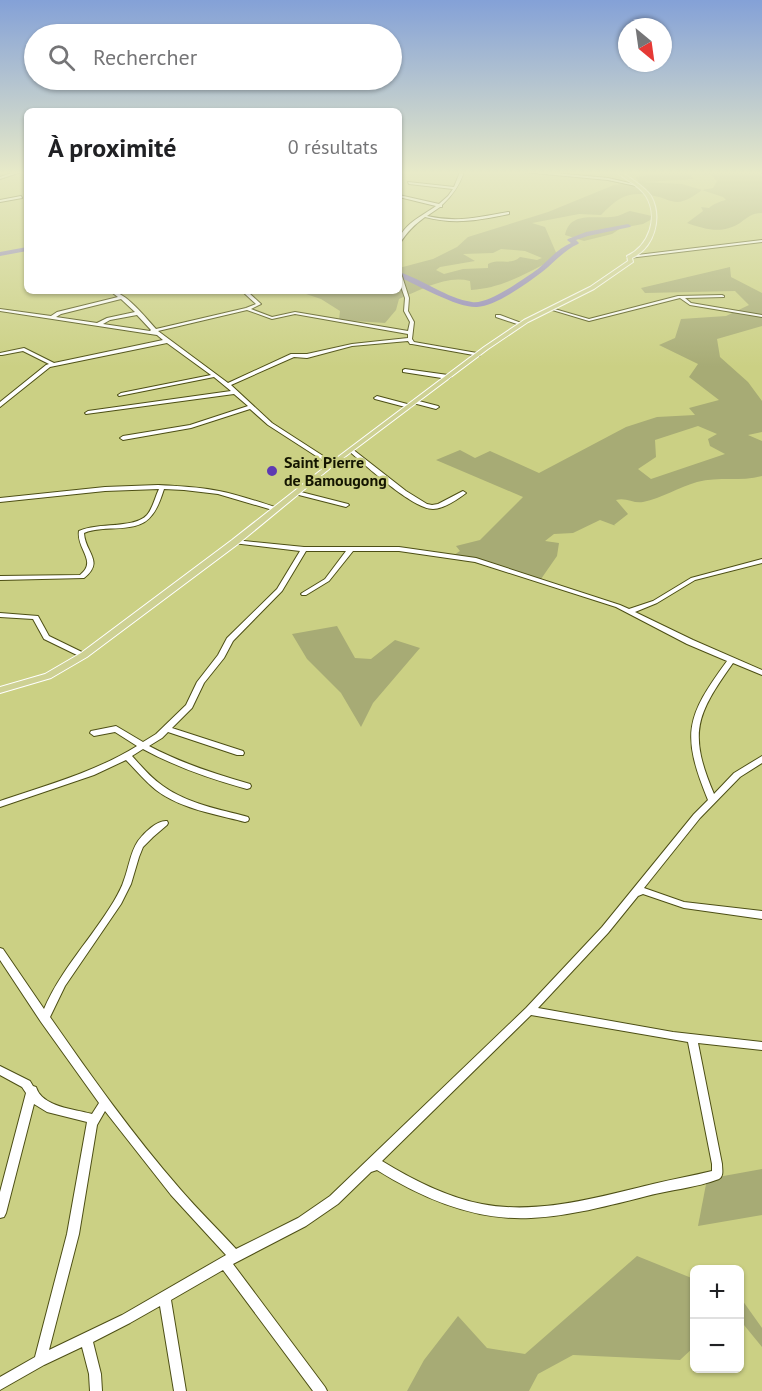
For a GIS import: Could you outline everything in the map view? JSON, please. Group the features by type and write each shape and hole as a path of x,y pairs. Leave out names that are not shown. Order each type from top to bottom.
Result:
{"main road":[{"path":"0,690 48,676 84,655 235,542 332,464 477,355 522,324 613,275 631,261 629,257 636,255 649,237"}],"street":[{"path":"629,257 762,241"},
{"path":"402,282 407,298 406,311 412,322 410,336 415,345 477,355"},
{"path":"116,294 167,341 228,385 270,424 332,464"},
{"path":"0,310 157,332 259,304 247,294"},
{"path":"551,309 589,320 681,297 722,296"},
{"path":"681,297 689,304 762,316"},
{"path":"51,318 59,313 121,298"},
{"path":"247,309 272,318 295,313 410,336"},
{"path":"98,325 109,319 138,313"},
{"path":"498,316 522,324"},
{"path":"228,385 293,355 311,355 352,345 410,336"},
{"path":"0,405 43,368 52,364 167,341"},
{"path":"2,354 24,349 52,364"},
{"path":"405,371 448,377"},
{"path":"122,395 213,376"},
{"path":"88,414 234,392"},
{"path":"377,398 436,408"},
{"path":"123,438 191,426 250,407"},
{"path":"351,450 389,481 426,506 437,506 463,493"},
{"path":"0,500 162,488 211,491 276,509"},
{"path":"0,578 82,578 89,572 92,563 91,557 81,544 81,532 85,529 115,527 144,521 162,488"},
{"path":"297,493 346,505"},
{"path":"235,542 304,549 399,549 476,560 594,597 630,611 762,673"},
{"path":"2,801 91,772 128,756 168,729 189,706 201,682 230,640 280,590 304,549"},
{"path":"304,594 327,580 350,550"},
{"path":"630,611 655,602 698,578 762,561"},
{"path":"0,615 36,617 46,637 84,655"},
{"path":"712,800 697,765 694,731 705,698 731,660"},
{"path":"94,733 114,728 143,747 197,772 247,786"},
{"path":"168,729 240,753"},
{"path":"128,756 160,788 177,798 200,807 245,819"},
{"path":"0,1384 165,1297 324,1207 368,1168 529,1011 586,951 665,853 712,800 737,775 762,759"},
{"path":"44,1019 76,961 127,884 138,848 150,834 165,823"},
{"path":"634,893 643,891 692,907 762,915"},
{"path":"0,952 44,1019 105,1102 230,1259 321,1391"},
{"path":"529,1011 692,1039 762,1046"},
{"path":"368,1168 378,1165 403,1180 437,1195 477,1208 501,1211 536,1211 584,1206 715,1175 718,1170 692,1039"},
{"path":"0,1070 26,1084 38,1100 47,1107 93,1119"},
{"path":"0,1213 32,1090"},
{"path":"40,1361 73,1234 93,1119 105,1102"},
{"path":"165,1297 180,1391"},
{"path":"86,1338 96,1391"}],"green space":[{"path":"468,237 549,237 558,257 505,283 483,289 471,290 470,281 461,280 434,284 399,299 396,310 385,323 339,320 340,311 321,299 306,294 402,294 402,267 433,259 457,247","holes":["501,249 525,251 542,258 537,260 520,257 513,261 492,262 488,264 488,268 463,269 444,274 436,270 440,267 475,261 463,254 493,253"]},
{"path":"571,237 600,237 584,241"},
{"path":"730,267 731,277 762,293 762,326 717,339 720,357 748,382 762,401 762,432 748,435 762,441 762,476 697,482 643,502 616,500 628,514 614,525 616,526 600,520 573,533 554,534 545,541 559,543 557,556 541,579 487,562 454,555 460,551 456,546 480,540 523,497 436,460 460,450 475,458 490,451 539,473 626,427 657,417 695,415 689,408 719,400 689,377 698,364 659,345 675,338 681,319 726,316 749,305 735,291 645,293 641,288","holes":["698,426 717,434 708,439 710,446 725,454 651,479 638,469 656,457 655,440"]},
{"path":"337,626 355,658 371,659 395,640 420,648 373,703 361,727 341,693 307,659 292,634"},
{"path":"762,1169 762,1215 698,1226 707,1179"},
{"path":"637,1256 690,1277 690,1351 680,1360 573,1355 538,1374 529,1391 407,1391 424,1360 458,1316 487,1348 525,1354"},
{"path":"744,1303 762,1328 762,1347 744,1325"}],"waterway":[{"path":"402,275 451,298 477,305 500,296 539,271 558,253 576,243 570,240 578,237"},
{"path":"0,254 24,250"}],"place":[{"name":"Saint Pierre de Bamougong","path":"272,471"}]}
